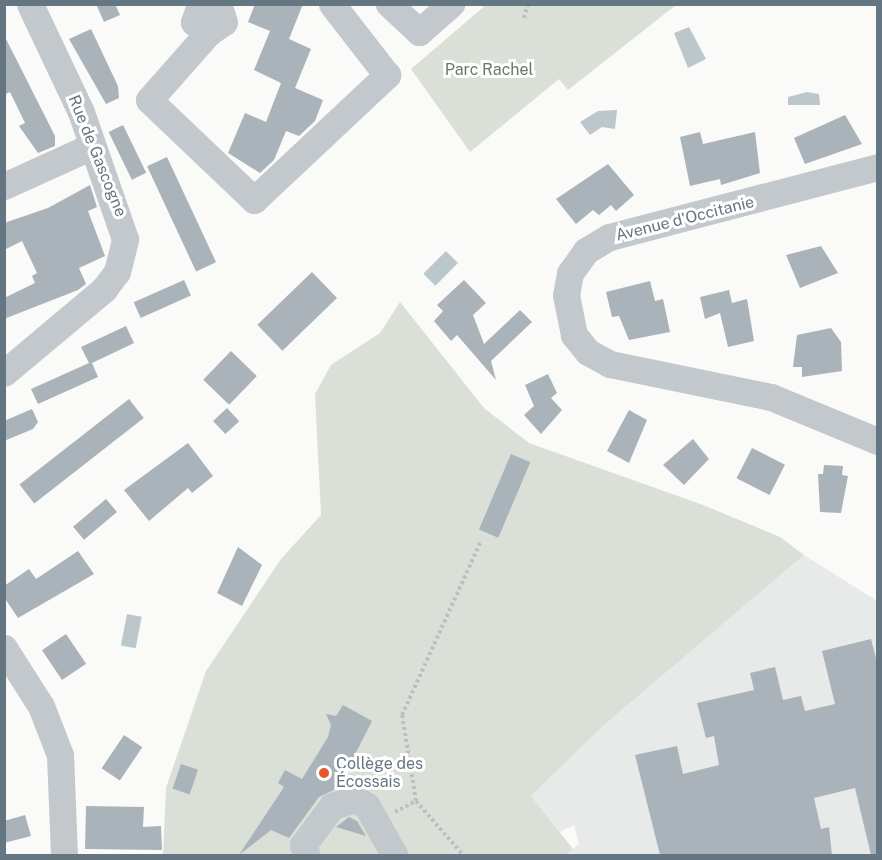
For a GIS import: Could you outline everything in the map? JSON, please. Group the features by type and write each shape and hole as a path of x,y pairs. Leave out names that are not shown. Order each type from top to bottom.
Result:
{"street":[{"name":"Rue de Gascogne","path":"4,373 104,289 123,256 123,222 90,147 81,112 30,4"},
{"path":"201,12 149,100 254,200 387,75 332,4"},
{"path":"389,4 419,32 451,4"},
{"path":"4,186 90,147"},
{"name":"Avenue d'Occitanie","path":"878,167 609,237 586,251 570,273 566,295 574,335 588,352 610,364 771,397 878,441"},
{"path":"4,648 41,705 60,755 64,855"},
{"path":"307,855 303,845 332,806 355,799 367,806 395,855"}],"path":[{"path":"524,18 528,4"},
{"path":"464,855 416,801 402,715 481,541"},
{"path":"376,821 416,801"}],"shaded area":[{"path":"689,27 706,59 688,68 674,33"},
{"path":"807,92 819,94 820,105 788,105 788,97"},
{"path":"617,110 615,129 602,127 590,135 580,122 598,111"},
{"path":"446,251 458,263 435,286 423,274"},
{"path":"804,555 877,601 877,855 566,855 579,844 574,825 560,832 531,796 603,726"},
{"path":"127,614 142,617 136,648 121,645"}],"green space":[{"name":"Parc Rachel","path":"487,4 676,5 568,90 559,79 470,152 411,69"},
{"path":"400,302 484,408 529,443 703,505 780,537 804,555 603,726 531,796 573,849 566,855 163,856 166,788 206,671 281,559 321,515 315,394 331,365 380,333"}],"building":[{"path":"96,4 115,4 120,15 104,22"},
{"path":"255,4 303,4 289,39 311,49 295,88 323,100 315,121 299,136 286,131 274,160 260,173 228,153 245,113 266,122 281,83 254,70 270,31 248,22"},
{"path":"91,29 118,86 119,98 106,104 69,39"},
{"path":"4,35 55,136 55,146 38,153 19,126 25,123 10,92 4,95"},
{"path":"845,115 862,144 805,164 794,138"},
{"path":"123,125 146,173 132,180 109,132"},
{"path":"700,132 703,144 755,132 760,173 721,185 720,179 690,186 680,137"},
{"path":"167,157 216,262 196,271 147,166"},
{"path":"608,164 634,195 616,211 611,205 599,215 593,210 576,224 556,199"},
{"path":"90,185 97,207 88,211 105,256 79,268 86,284 78,290 4,319 4,298 35,283 32,276 37,273 22,241 4,250 4,223 48,208"},
{"path":"821,246 838,273 800,288 786,255"},
{"path":"312,272 337,298 282,351 257,325"},
{"path":"184,280 191,296 141,318 134,302"},
{"path":"464,280 486,303 473,315 484,344 520,310 532,322 491,361 496,380 457,335 451,341 434,321 443,311 437,305"},
{"path":"650,281 655,301 663,299 670,332 629,340 619,316 612,317 606,292"},
{"path":"729,290 732,303 747,299 754,341 728,347 720,313 705,319 700,297"},
{"path":"126,326 134,343 92,363 98,377 38,404 31,389 89,363 81,347"},
{"path":"831,328 841,342 842,371 802,377 802,367 793,367 797,335"},
{"path":"231,351 257,376 229,405 203,380"},
{"path":"548,374 557,393 551,398 562,410 541,434 524,415 534,406 525,385"},
{"path":"129,399 144,418 34,503 19,485"},
{"path":"227,408 239,421 225,434 213,421"},
{"path":"32,409 38,422 33,429 4,441 4,421"},
{"path":"629,410 647,420 629,463 607,451"},
{"path":"693,439 709,459 684,485 663,465"},
{"path":"188,443 213,476 192,493 188,488 149,521 124,490"},
{"path":"752,448 785,465 770,495 737,478"},
{"path":"511,454 530,462 498,538 479,529"},
{"path":"824,465 843,466 842,475 848,476 841,513 820,512 818,474 823,474"},
{"path":"106,499 117,512 84,540 73,527"},
{"path":"238,547 262,565 242,606 217,593"},
{"path":"78,551 94,574 18,618 4,597 4,586 29,569 36,579"},
{"path":"66,634 86,664 62,680 42,650"},
{"path":"871,639 878,666 878,855 871,855 855,788 814,798 821,829 829,827 832,855 660,855 635,755 677,746 683,774 719,765 714,736 706,738 697,703 754,690 750,673 775,667 783,700 801,696 805,711 835,704 822,651"},
{"name":"Collège des Écossais","path":"343,705 372,721 338,788 319,797 289,838 271,830 239,855 284,787 278,783 285,770 302,779 328,737 331,725 326,714 336,716"},
{"path":"124,735 142,747 120,780 102,768"},
{"path":"181,764 198,770 190,794 173,789"},
{"path":"86,806 144,807 143,827 161,826 162,850 85,849"},
{"path":"25,815 31,836 4,843 4,821"},
{"path":"349,817 357,821 366,836 336,827"}],"place":[{"name":"Collège des Écossais","path":"324,773"}]}
